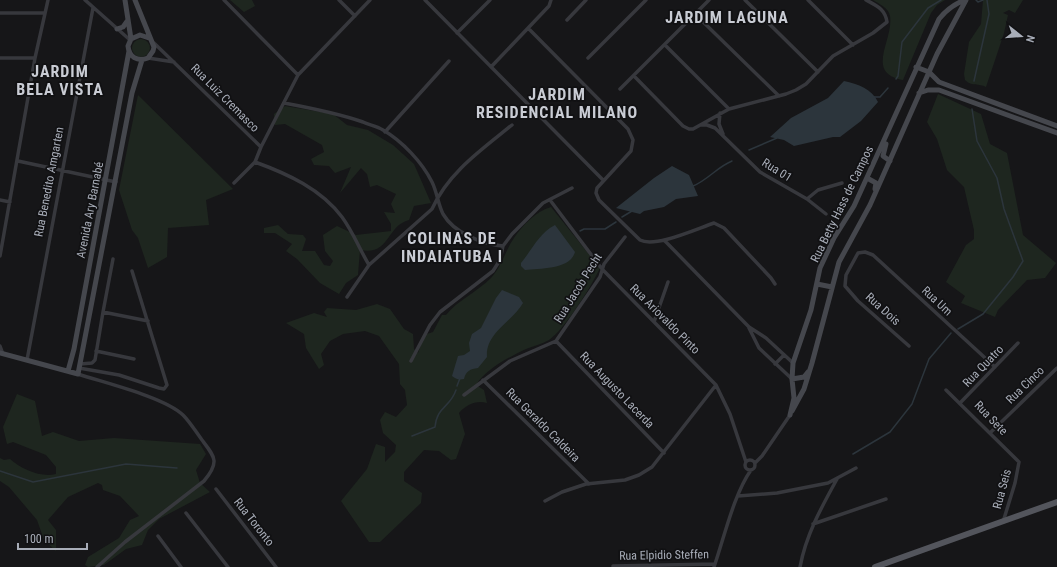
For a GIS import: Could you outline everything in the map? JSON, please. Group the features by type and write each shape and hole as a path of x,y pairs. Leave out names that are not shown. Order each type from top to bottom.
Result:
{"main road":[{"path":"875,567 1057,502"}],"street":[{"path":"0,256 35,58 48,0"},
{"path":"85,0 131,40 140,35 151,40"},
{"name":"Avenida Ary Barnabé","path":"68,371 74,349 131,40 125,0"},
{"path":"135,0 151,40"},
{"path":"224,0 298,75"},
{"path":"339,0 355,16"},
{"path":"234,183 255,162 261,147 298,75 370,0"},
{"path":"457,33 490,0"},
{"path":"491,67 549,6 551,0"},
{"path":"567,20 586,0"},
{"path":"588,58 646,0"},
{"path":"620,89 709,0"},
{"path":"745,0 818,72"},
{"path":"808,0 853,45"},
{"path":"634,76 682,126 689,129 728,109 779,96 796,90 806,84 833,56 873,33 887,22 886,14 882,9 866,0"},
{"name":"Rua Betty Hass de Campos","path":"790,415 794,398 792,379 793,363 811,310 820,268 826,252 854,206 892,124 916,67 943,15 954,4 966,0"},
{"name":"Rua Betty Hass de Campos","path":"755,463 762,456 798,401 810,370 839,262 870,205 928,72 948,31 966,0"},
{"path":"428,1 457,33 603,180"},
{"name":"Rua Benedito Amgarten","path":"27,360 93,8"},
{"path":"0,13 44,13"},
{"path":"695,14 779,96"},
{"path":"117,29 123,27 128,19"},
{"path":"528,28 628,130 633,140 631,151 603,180 596,191 597,197 640,240 646,243 664,240 714,223 718,224 724,228 775,284"},
{"name":"Avenida Ary Barnabé","path":"78,374 132,93 145,59 153,51 151,40"},
{"name":"Rua Luiz Cremasco","path":"151,40 261,147"},
{"path":"665,45 728,109"},
{"path":"128,51 136,60 145,59"},
{"path":"0,58 35,58"},
{"name":"Rua Luiz Cremasco","path":"145,59 175,62"},
{"path":"385,132 449,61"},
{"path":"916,67 928,72 939,82 1057,126"},
{"path":"919,93 928,90 939,90 1057,133"},
{"path":"284,103 332,112 385,132 422,165 432,183 443,213 457,229 481,240 502,246"},
{"name":"Rua 01","path":"720,113 719,124 724,135"},
{"path":"890,161 882,154 892,124"},
{"name":"Rua 01","path":"699,125 711,126 724,135 760,172 807,199 826,214"},
{"path":"347,297 369,266 432,209 437,197 457,172 476,154 512,126"},
{"path":"18,161 116,182"},
{"path":"255,162 305,184 331,205 342,218 369,266"},
{"path":"867,178 876,185 870,205"},
{"path":"807,199 818,190 842,183"},
{"path":"412,361 430,325 440,312 492,271 500,260 502,246 526,219 543,203 572,188"},
{"path":"0,200 10,202"},
{"name":"Rua Ariovaldo Pinto","path":"550,200 602,269 716,385 730,414 746,464"},
{"name":"Rua Jacob Pecht","path":"464,395 510,361 556,341 600,277 604,264 625,238"},
{"path":"664,240 749,327 766,338 793,363"},
{"name":"Rua Um","path":"845,286 846,275 858,253 865,252 873,255 995,368"},
{"path":"80,366 92,363 95,360 113,259"},
{"path":"80,366 119,375 164,389 167,385 132,271"},
{"path":"654,322 668,282"},
{"path":"817,284 832,287"},
{"name":"Rua Dois","path":"845,286 858,301 909,346"},
{"path":"103,312 148,322"},
{"path":"749,327 759,348 792,379 804,377 810,370"},
{"name":"Rua Augusto Lacerda","path":"556,341 664,453"},
{"name":"Rua Quatro","path":"961,402 1018,343"},
{"path":"0,346 1,354 68,371 159,400 184,416 213,454 215,462 212,471 204,481 125,542 96,567"},
{"path":"74,349 83,350"},
{"path":"96,351 134,359"},
{"path":"775,364 784,355"},
{"name":"Rua Cinco","path":"991,432 1057,368"},
{"name":"Rua Geraldo Caldeira","path":"483,380 589,484"},
{"path":"545,501 562,492 589,484 625,480 639,475 652,467 716,385"},
{"name":"Rua Sete","path":"946,390 961,402 1019,462"},
{"path":"715,566 745,478 755,466 755,463 752,460 746,464"},
{"name":"Rua Seis","path":"1003,522 1015,483 1019,462"},
{"path":"746,464 747,469 751,470"},
{"path":"745,478 746,464"},
{"path":"738,496 798,489 828,483 856,468"},
{"path":"800,567 804,549 813,524 837,478"},
{"name":"Rua Toronto","path":"216,489 274,566"},
{"path":"813,524 886,499"},
{"path":"186,513 228,567"},
{"path":"158,536 181,567"},
{"name":"Rua Elpidio Steffen","path":"613,566 715,566"}],"shaded area":[{"path":"230,0 252,0 255,6 244,12"},
{"path":"873,0 945,0 937,5 931,13 903,80 891,76 885,70 883,54 890,25 890,16 886,8"},
{"path":"983,0 1023,0 1015,13 1009,10 1003,13 1008,15 1004,33 986,87 968,82 965,80 964,74 969,42 981,24"},
{"path":"141,39 147,42 150,48 147,54 141,57 135,54 132,48 135,42"},
{"path":"844,81 868,90 878,102 861,121 840,137 833,137 794,146 784,140 770,137 791,118 828,98"},
{"path":"938,94 981,114 990,144 1007,153 1023,235 1056,263 1045,278 1027,280 998,310 995,317 961,303 965,296 946,282 966,245 974,239 974,230 964,187 947,170 937,139 927,122"},
{"path":"138,95 233,189 206,200 209,225 168,228 167,257 148,268 138,238 132,230 119,190"},
{"path":"285,106 333,114 347,125 368,130 393,145 414,164 431,203 414,206 409,220 396,228 383,245 377,249 370,251 360,250 358,275 346,283 339,294 320,283 297,259 286,251 292,244 275,233 264,233 264,228 278,225 288,234 303,235 306,239 302,251 315,251 324,265 330,266 333,261 325,251 323,235 337,226 356,235 391,231 391,224 384,212 395,213 391,204 396,194 377,185 370,187 367,174 361,168 340,193 351,167 335,173 329,166 314,165 311,159 324,152 322,145 285,124 275,125 274,114"},
{"path":"672,166 689,175 698,196 676,199 664,207 644,211 640,214 616,208 654,178"},
{"path":"551,207 600,268 596,276 577,307 555,335 549,340 526,349 505,360 480,379 476,385 484,390 487,403 479,402 472,404 459,413 465,434 456,459 451,460 439,451 424,450 404,472 404,481 422,493 421,503 380,542 369,542 341,501 367,469 376,444 385,447 385,462 395,452 396,445 383,433 380,420 385,412 396,417 407,405 405,390 400,384 399,364 379,336 365,331 343,334 330,341 321,354 324,365 319,369 306,348 304,334 286,323 314,313 327,317 324,312 327,308 356,310 377,304 390,309 404,329 413,334 414,349 418,353 424,335 433,332 442,315 446,315 456,305 491,278 498,269 511,243 521,228 535,215"},
{"path":"555,225 575,252 572,258 561,265 554,267 525,270 521,266 521,263 544,232"},
{"path":"502,290 519,297 523,303 490,341 487,357 478,368 469,371 464,379 455,378 452,376 458,356 464,355 470,351 469,343 472,334 481,328 496,298"},
{"path":"17,394 35,401 42,436 53,432 79,441 114,438 200,444 206,454 196,470 200,483 210,492 159,519 148,530 142,545 126,549 104,565 88,567 85,565 88,557 119,538 130,520 139,516 120,496 103,490 102,485 98,483 68,497 48,520 56,530 56,551 44,540 37,520 9,487 0,481 0,458 4,460 10,459 25,469 38,474 56,474 56,467 46,455 13,442 7,444 3,427"}],"waterway":[{"path":"896,79 898,76 902,42 928,8 941,0"},
{"path":"976,0 978,2 983,0"},
{"path":"974,81 989,14 987,0"},
{"path":"874,97 880,97 888,88"},
{"path":"958,329 983,314 1013,277 1023,261 1004,209 997,178 977,141 972,109"},
{"path":"749,150 777,138"},
{"path":"693,186 732,161"},
{"path":"622,217 632,211"},
{"path":"580,231 584,229 605,229 616,222"},
{"path":"853,454 890,432 912,404 929,359 951,333"},
{"path":"457,386 460,378"},
{"path":"412,436 435,427 438,415 456,390"},
{"path":"0,471 33,482 126,464 177,468"}],"district":[{"name":"JARDIM LAGUNA","path":"727,17"},
{"name":"JARDIM BELA VISTA","path":"60,80"},
{"name":"JARDIM RESIDENCIAL MILANO","path":"557,103"},
{"name":"COLINAS DE INDAIATUBA I","path":"452,247"}]}
